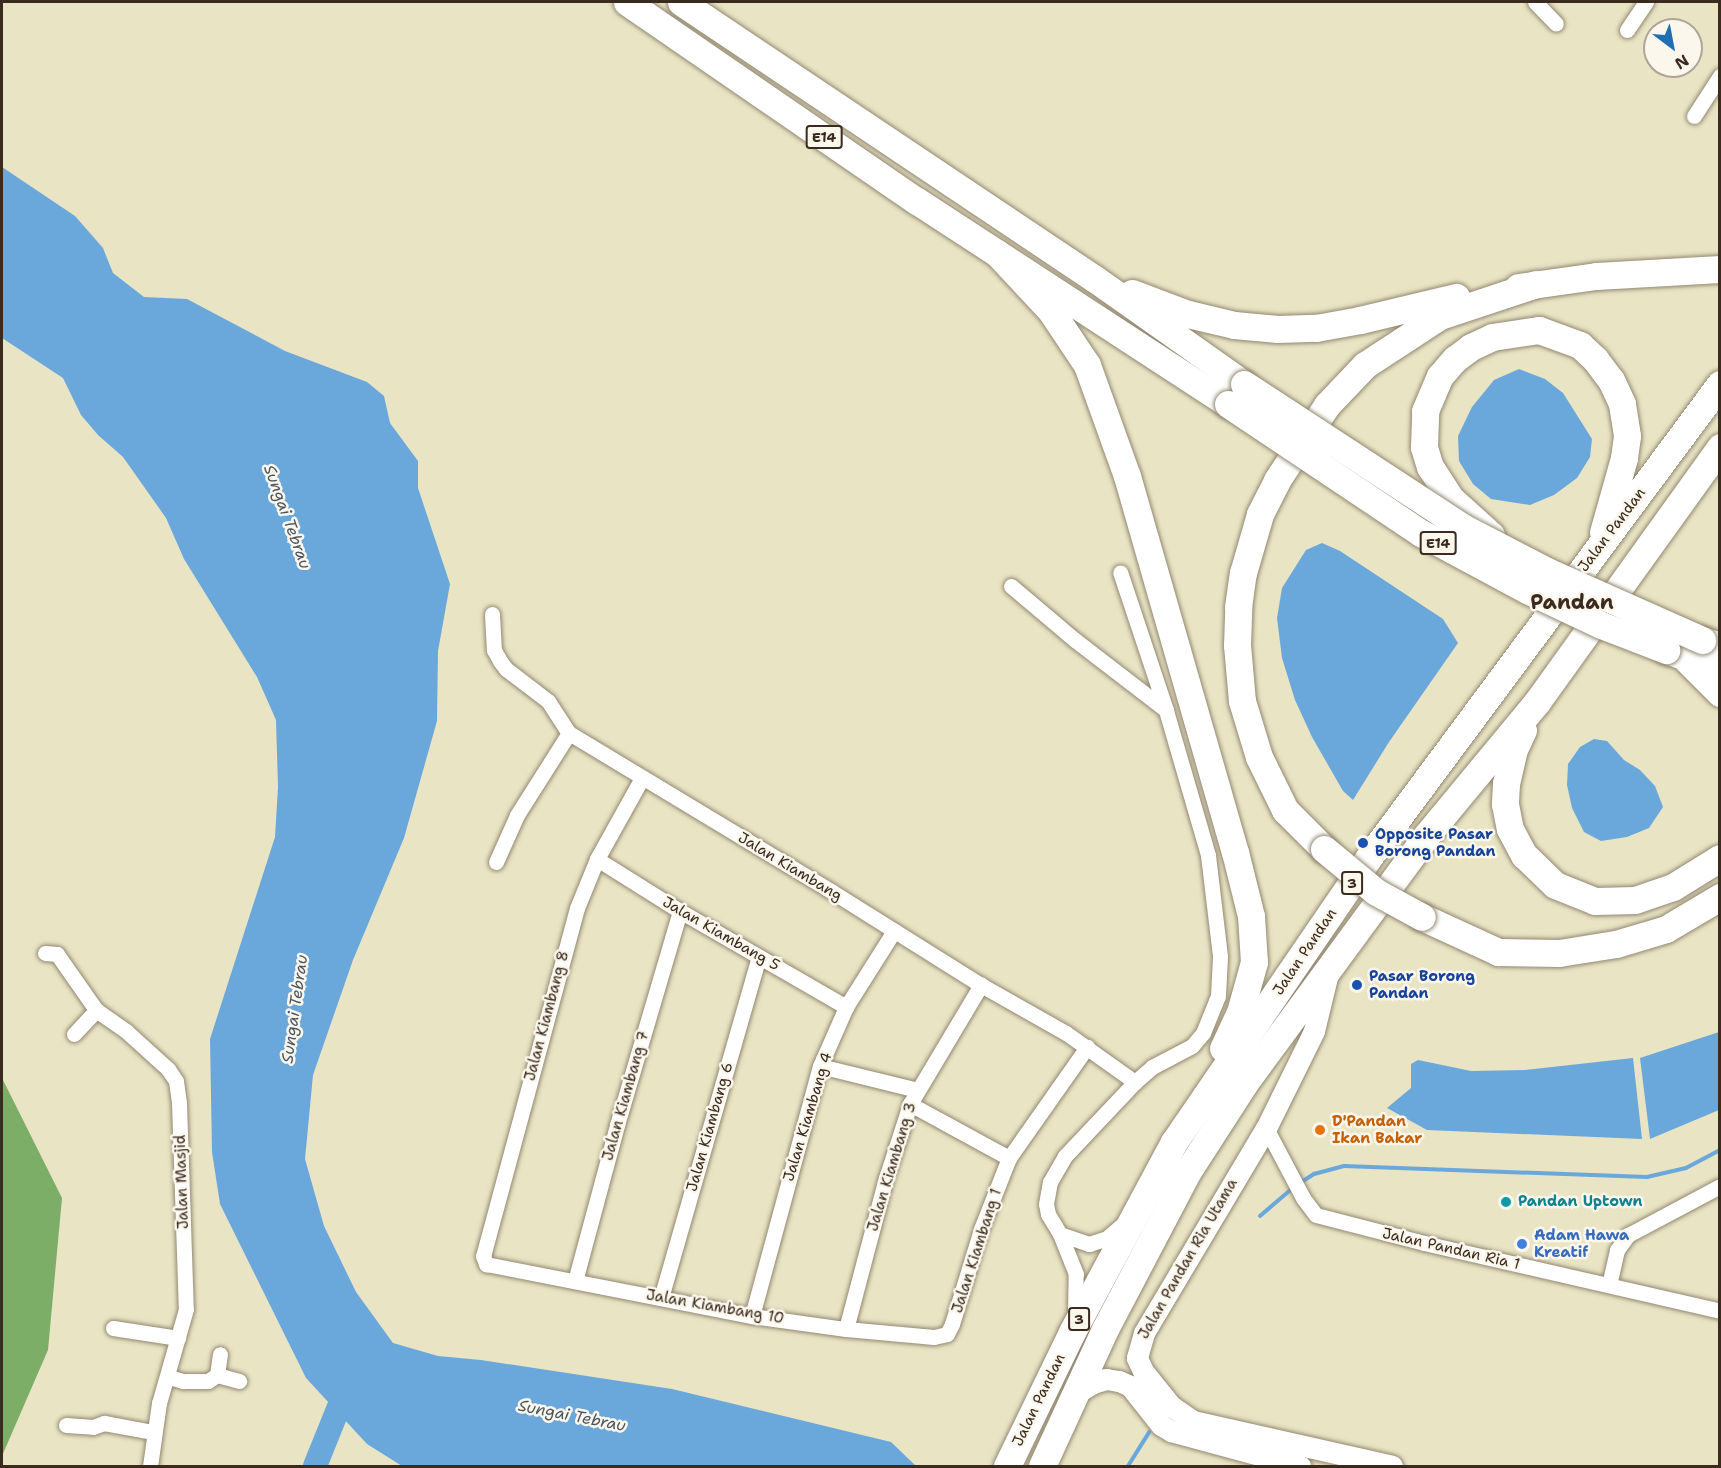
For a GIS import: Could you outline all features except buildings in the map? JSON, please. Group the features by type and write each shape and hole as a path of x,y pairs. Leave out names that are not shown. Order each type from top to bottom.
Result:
{"highway":[{"path":"617,2 651,18"},
{"name":"E14","path":"627,2 997,253 1428,507 1513,553"},
{"name":"E14","path":"681,2 1095,279 1236,394 1421,533 1527,590 1601,625 1693,648"},
{"path":"997,253 1051,311 1072,339 1087,365 1102,401 1127,476 1247,898 1253,928 1254,962 1240,1012 1174,1142"},
{"path":"1095,279 1188,314 1234,325 1316,328 1448,299 1536,284 1596,276 1719,269"},
{"path":"1536,284 1440,316 1365,365 1327,405 1277,480 1260,513 1243,573 1238,607 1237,645 1242,701 1259,757 1285,810 1324,849 1376,892 1422,917 1498,952 1558,953 1616,944 1666,929 1719,897"},
{"path":"1598,549 1624,458 1627,419 1611,380 1595,359 1580,345 1539,330 1492,337 1471,347 1455,359 1440,376 1425,411 1424,447 1430,467 1440,484 1461,510 1513,553 1693,648 1719,669"},
{"name":"Jalan Pandan","path":"1007,1467 1072,1332 1174,1142 1369,857 1719,384"},
{"name":"Jalan Pandan","path":"1042,1467 1073,1395 1188,1171 1244,1084 1426,836 1537,702 1719,447"},
{"path":"1697,479 1719,461"},
{"path":"1693,648 1719,693"},
{"path":"1537,702 1514,749 1506,783 1505,804 1510,829 1524,855 1555,885 1595,901 1635,900 1673,887 1719,858"}],"street":[{"path":"1535,2 1556,24"},
{"path":"1627,30 1647,2"},
{"path":"1694,116 1719,76"},
{"path":"1072,1332 1077,1294 1076,1274 1060,1234 1050,1218 1046,1204 1055,1172 1065,1156 1135,1082 1152,1067 1192,1046 1203,1034 1218,996 1220,956 1208,855 1166,710 1119,572"},
{"path":"1011,586 1075,640 1166,710"},
{"path":"492,614 494,650 500,661 506,669 548,701 569,733 550,758 517,815 496,862"},
{"name":"Jalan Kiambang","path":"569,733 981,985 1087,1047 1135,1082"},
{"name":"Jalan Kiambang 8","path":"486,1264 483,1256 577,908 597,859 642,778"},
{"name":"Jalan Kiambang 5","path":"597,859 680,911 846,1007"},
{"name":"Jalan Kiambang 7","path":"575,1281 617,1125 680,911"},
{"name":"Jalan Kiambang 4","path":"752,1316 820,1066 846,1007 894,931"},
{"name":"Jalan Masjid","path":"45,953 57,954 96,1010 126,1031 168,1069 176,1081 179,1103 186,1309 169,1377 159,1403 153,1432 150,1467"},
{"name":"Jalan Kiambang 6","path":"661,1298 759,957"},
{"name":"Jalan Pandan Ria Utama","path":"1300,1467 1193,1421 1163,1412 1146,1391 1137,1358 1139,1343 1206,1224 1266,1128 1314,1031 1331,964"},
{"name":"Jalan Kiambang 3","path":"846,1329 886,1178 910,1104 981,985"},
{"path":"74,1034 96,1010"},
{"name":"Jalan Kiambang 1","path":"947,1334 981,1229 1009,1158 1087,1047"},
{"path":"820,1066 918,1089"},
{"path":"910,1104 1009,1158"},
{"name":"Jalan Pandan Ria 1","path":"1266,1128 1311,1211 1324,1218 1719,1311"},
{"path":"1609,1285 1617,1250 1628,1234 1719,1186"},
{"path":"1060,1234 1081,1243 1097,1243 1107,1238 1136,1210"},
{"name":"Jalan Kiambang 10","path":"486,1264 752,1316 846,1329 934,1337 947,1334"},
{"path":"112,1328 178,1338"},
{"path":"169,1377 183,1382 208,1381 217,1375 220,1354"},
{"path":"217,1375 239,1381"},
{"name":"Jalan Pandan Ria Utama","path":"1073,1395 1093,1383 1106,1379 1146,1391"},
{"path":"66,1425 93,1427 104,1423 153,1432"},
{"name":"Jalan Pandan Ria Utama","path":"1250,1444 1392,1467"}],"green space":[{"path":"2,1078 62,1198 48,1350 2,1456"}],"water":[{"name":"Sungai Tebrau","path":"2,167 75,216 103,248 113,273 144,297 187,299 285,351 367,382 384,396 390,423 418,461 418,488 450,584 438,651 437,721 404,838 353,960 313,1075 305,1159 324,1226 356,1292 393,1343 438,1356 481,1360 672,1389 891,1442 916,1466 402,1466 367,1444 306,1378 220,1204 212,1152 210,1039 275,837 278,787 276,720 257,677 184,559 166,518 123,457 98,435 81,415 63,378 2,338"},
{"path":"1519,369 1545,379 1563,393 1592,439 1590,457 1577,478 1554,495 1530,505 1491,499 1473,484 1459,461 1458,436 1472,407 1494,380"},
{"path":"1322,543 1340,551 1443,619 1458,643 1389,742 1353,800 1343,791 1312,737 1295,700 1282,658 1277,618 1282,588 1306,550"},
{"path":"1594,739 1607,741 1624,760 1640,770 1655,786 1663,807 1649,828 1627,837 1601,841 1584,832 1572,808 1567,785 1568,764 1580,747"},
{"path":"1719,1032 1719,1110 1650,1139 1640,1058"},
{"path":"1633,1058 1642,1139 1427,1130 1387,1108 1411,1088 1411,1064 1418,1060 1471,1071 1525,1070"}],"waterway":[{"path":"1300,1183 1314,1174 1344,1166 1647,1177 1686,1168 1720,1150"},
{"path":"1260,1216 1294,1187"},
{"path":"315,1466 349,1382"},
{"path":"1128,1466 1149,1432"}],"place":[{"name":"Opposite Pasar Borong Pandan","path":"1363,843"},
{"name":"Pasar Borong Pandan","path":"1357,985"},
{"name":"D'Pandan Ikan Bakar","path":"1320,1130"},
{"name":"Pandan Uptown","path":"1506,1202"},
{"name":"Adam Hawa Kreatif","path":"1522,1244"}],"district":[{"name":"Pandan","path":"1572,602"}]}
